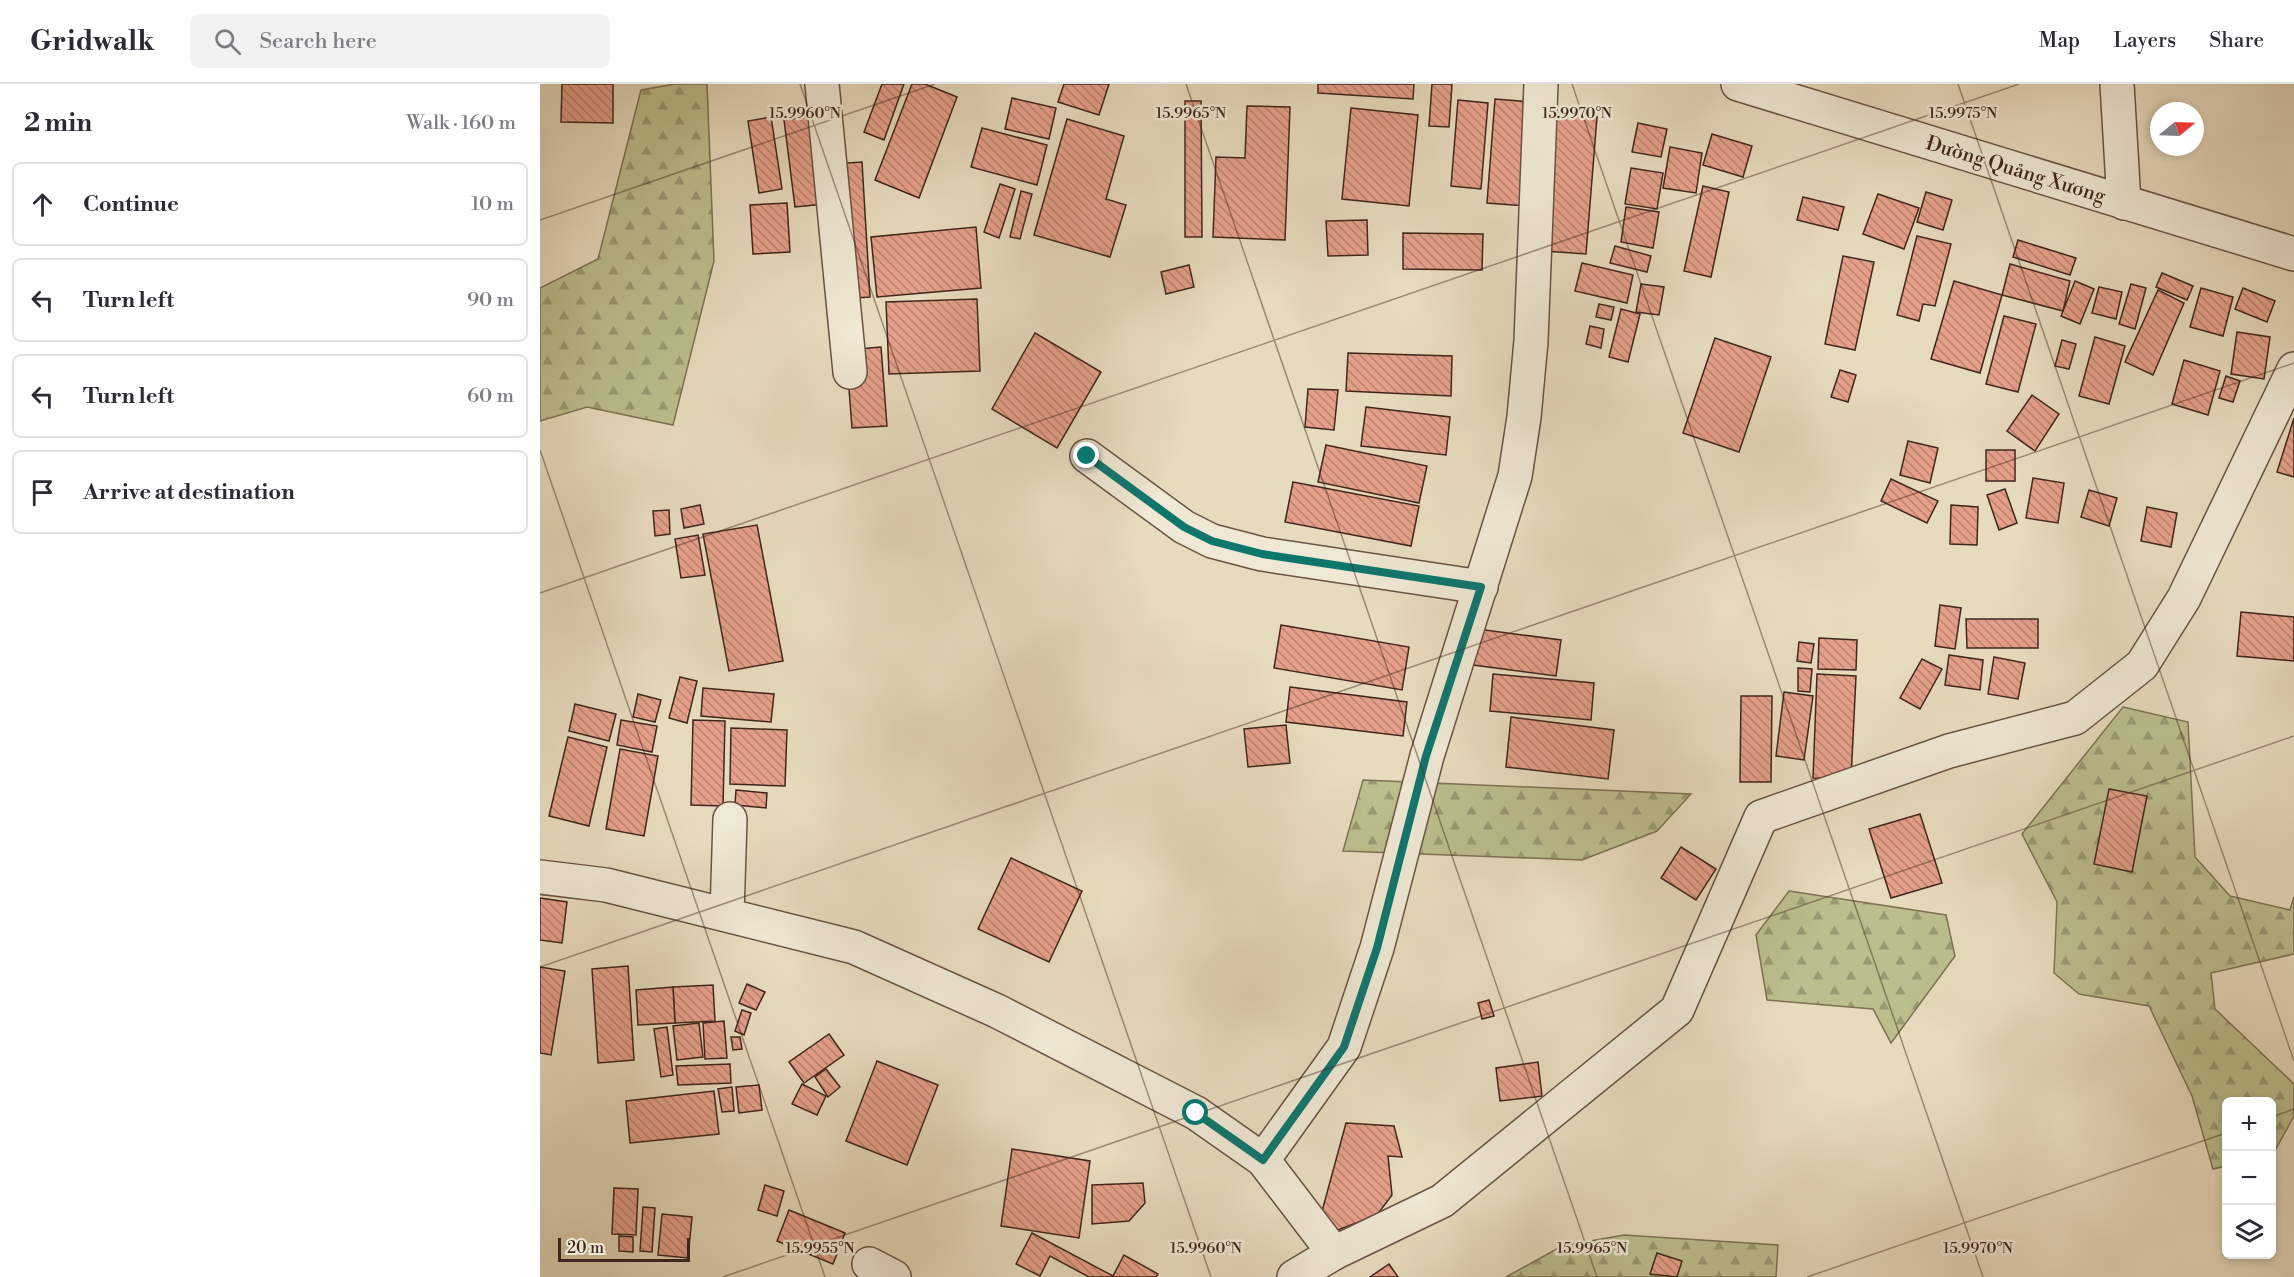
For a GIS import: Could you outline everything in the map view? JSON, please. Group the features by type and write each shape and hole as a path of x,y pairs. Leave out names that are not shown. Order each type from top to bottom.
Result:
{"street":[{"path":"822,84 850,372"},
{"path":"1263,1160 1344,1047 1377,948 1426,756 1515,476 1524,417 1531,341 1540,84"},
{"name":"Đường Quảng Xương","path":"1738,84 2294,254"},
{"path":"2117,84 2124,203"},
{"path":"1294,1277 1334,1253 1442,1201 1677,1010 1761,817 1949,751 2075,718 2142,665 2184,598 2294,369"},
{"path":"1087,456 1184,527 1212,541 1262,554 1481,587"},
{"path":"727,914 730,819"},
{"path":"540,877 606,885 854,947 997,1011 1196,1113 1263,1160 1334,1253"}],"green space":[{"path":"675,84 707,84 714,261 673,425 587,407 540,421 540,288 598,259 641,90"},
{"path":"2123,707 2188,722 2195,857 2230,896 2290,910 2294,897 2294,954 2211,973 2215,1009 2294,1084 2294,1116 2276,1149 2276,1097 2222,1097 2222,1167 2213,1169 2192,1096 2149,1006 2079,994 2054,973 2057,902 2022,834"},
{"path":"1363,780 1691,794 1657,831 1582,860 1343,851"},
{"path":"1789,891 1946,915 1955,956 1891,1043 1873,1009 1767,1000 1756,935"},
{"path":"1624,1235 1778,1245 1776,1277 1506,1277 1562,1246"}],"building":[{"path":"562,84 613,84 613,123 561,122"},
{"path":"882,84 904,84 884,140 864,132"},
{"path":"912,84 925,84 957,97 919,198 875,180"},
{"path":"1064,84 1109,84 1099,115 1058,102"},
{"path":"1318,84 1414,84 1413,99 1318,93"},
{"path":"1432,84 1452,84 1449,127 1429,126"},
{"path":"1012,98 1056,108 1049,139 1005,129"},
{"path":"1495,99 1534,102 1526,206 1487,203"},
{"path":"1458,100 1488,103 1481,189 1451,186"},
{"path":"1185,101 1201,101 1202,237 1185,237"},
{"path":"1247,106 1290,107 1285,240 1213,237 1216,157 1245,158"},
{"path":"1351,108 1418,115 1409,206 1342,199"},
{"path":"1555,112 1597,117 1586,254 1544,251"},
{"path":"813,116 825,204 795,207 784,120"},
{"path":"771,117 782,189 759,193 748,121"},
{"path":"1067,119 1124,136 1106,199 1126,205 1110,257 1034,235"},
{"path":"1638,123 1667,129 1661,157 1632,152"},
{"path":"982,128 1047,145 1037,185 971,167"},
{"path":"1712,134 1752,146 1743,177 1703,165"},
{"path":"1670,147 1702,153 1696,193 1663,188"},
{"path":"862,162 870,297 839,299 831,164"},
{"path":"1631,168 1663,173 1657,209 1625,204"},
{"path":"1000,184 1015,189 999,238 984,232"},
{"path":"1703,186 1729,192 1711,277 1684,271"},
{"path":"1021,191 1032,194 1020,239 1010,237"},
{"path":"1926,192 1952,200 1943,230 1917,222"},
{"path":"1878,194 1919,208 1904,249 1863,234"},
{"path":"1803,197 1844,207 1838,230 1797,220"},
{"path":"787,203 790,252 753,254 750,205"},
{"path":"1626,207 1659,212 1653,248 1621,242"},
{"path":"1367,220 1368,255 1328,256 1326,221"},
{"path":"976,227 981,288 877,297 871,237"},
{"path":"1403,233 1483,234 1482,270 1403,269"},
{"path":"1917,236 1951,244 1935,306 1923,304 1919,321 1897,315"},
{"path":"2018,240 2076,258 2070,275 2013,257"},
{"path":"1615,246 1651,256 1647,272 1610,263"},
{"path":"1843,256 1874,262 1855,350 1825,344"},
{"path":"1582,263 1633,275 1627,303 1575,291"},
{"path":"2010,264 2070,281 2063,311 2002,295"},
{"path":"1189,265 1194,287 1166,294 1161,272"},
{"path":"2162,273 2193,286 2187,300 2156,287"},
{"path":"1954,281 2002,295 1980,373 1931,359"},
{"path":"2075,281 2094,289 2080,324 2061,316"},
{"path":"1641,284 1664,287 1659,315 1636,312"},
{"path":"2131,284 2146,288 2135,329 2119,324"},
{"path":"2099,287 2122,292 2116,319 2092,313"},
{"path":"2201,288 2233,297 2223,336 2190,327"},
{"path":"2243,288 2275,301 2267,322 2235,309"},
{"path":"2158,290 2184,303 2153,375 2125,362"},
{"path":"977,299 980,371 889,374 886,302"},
{"path":"1599,304 1614,307 1611,320 1596,317"},
{"path":"1621,309 1640,314 1628,362 1609,357"},
{"path":"2004,316 2036,324 2018,392 1986,384"},
{"path":"1590,326 1604,329 1601,348 1586,344"},
{"path":"2237,332 2270,337 2264,379 2231,374"},
{"path":"1035,333 1101,372 1057,448 992,409"},
{"path":"2095,337 2125,346 2109,404 2079,396"},
{"path":"1715,338 1771,357 1739,452 1683,433"},
{"path":"2062,340 2076,344 2069,369 2055,366"},
{"path":"881,347 887,426 852,428 846,350"},
{"path":"1348,353 1452,356 1451,396 1346,391"},
{"path":"2184,360 2220,371 2208,415 2172,404"},
{"path":"1840,370 1856,375 1848,402 1831,397"},
{"path":"2226,376 2240,381 2233,402 2219,398"},
{"path":"1308,389 1338,390 1334,430 1305,427"},
{"path":"2032,395 2059,414 2035,451 2007,431"},
{"path":"1366,407 1450,417 1446,455 1361,446"},
{"path":"2294,418 2294,477 2277,472"},
{"path":"1908,441 1938,448 1930,483 1900,475"},
{"path":"1326,445 1427,466 1419,503 1318,482"},
{"path":"1986,450 2015,450 2015,481 1986,481"},
{"path":"2033,478 2064,483 2058,523 2026,518"},
{"path":"1891,479 1938,501 1927,523 1881,501"},
{"path":"1293,482 1419,506 1411,546 1285,522"},
{"path":"2005,489 2017,523 1999,530 1987,495"},
{"path":"2089,490 2117,498 2109,526 2081,517"},
{"path":"700,505 704,524 684,528 681,509"},
{"path":"1951,505 1978,507 1977,545 1950,544"},
{"path":"2147,507 2177,513 2171,547 2141,541"},
{"path":"669,510 670,534 655,536 653,511"},
{"path":"757,525 783,661 729,671 703,534"},
{"path":"698,535 705,575 681,578 675,539"},
{"path":"1940,605 1961,608 1955,649 1935,646"},
{"path":"2241,612 2294,617 2294,661 2237,656"},
{"path":"1966,619 2038,619 2038,648 1967,648"},
{"path":"1281,625 1409,647 1402,690 1274,668"},
{"path":"1470,628 1561,640 1556,676 1466,664"},
{"path":"1819,638 1857,640 1856,670 1818,669"},
{"path":"1799,642 1814,644 1811,663 1797,661"},
{"path":"1949,655 1983,660 1980,690 1945,685"},
{"path":"1994,657 2025,663 2018,699 1988,694"},
{"path":"1922,659 1942,669 1920,709 1900,698"},
{"path":"1798,668 1812,669 1810,692 1798,691"},
{"path":"1493,674 1594,683 1591,720 1490,711"},
{"path":"1817,674 1856,676 1851,779 1813,778"},
{"path":"680,677 697,681 687,723 669,718"},
{"path":"1290,687 1407,702 1403,736 1286,722"},
{"path":"703,688 774,694 771,722 701,716"},
{"path":"1784,692 1813,696 1804,760 1776,756"},
{"path":"638,694 661,700 655,722 633,717"},
{"path":"1741,696 1772,696 1771,782 1740,782"},
{"path":"575,704 616,714 609,741 569,731"},
{"path":"1511,717 1614,730 1608,779 1506,767"},
{"path":"621,720 657,726 652,752 617,745"},
{"path":"693,720 725,721 723,806 691,805"},
{"path":"1286,725 1290,763 1248,767 1244,729"},
{"path":"731,728 787,730 785,786 730,784"},
{"path":"568,737 607,747 589,826 549,816"},
{"path":"620,749 658,756 644,836 606,829"},
{"path":"2109,789 2147,796 2132,872 2094,864"},
{"path":"736,790 767,793 766,808 735,805"},
{"path":"1920,814 1942,883 1891,898 1869,829"},
{"path":"1681,847 1716,869 1696,900 1661,878"},
{"path":"1011,858 1082,891 1049,962 978,929"},
{"path":"540,898 567,902 562,943 540,940"},
{"path":"628,966 634,1060 598,1063 592,969"},
{"path":"540,967 565,971 551,1055 540,1053"},
{"path":"747,984 765,992 756,1010 739,1003"},
{"path":"713,985 715,1021 675,1023 673,987"},
{"path":"673,987 675,1023 638,1025 636,990"},
{"path":"1489,1000 1494,1016 1482,1019 1478,1003"},
{"path":"742,1010 751,1013 744,1035 735,1031"},
{"path":"724,1021 727,1058 705,1059 703,1023"},
{"path":"699,1023 703,1057 677,1060 673,1026"},
{"path":"667,1027 673,1075 661,1077 654,1029"},
{"path":"829,1034 844,1055 804,1083 789,1062"},
{"path":"731,1037 740,1037 742,1049 733,1050"},
{"path":"877,1061 938,1085 907,1165 846,1141"},
{"path":"1538,1062 1542,1096 1500,1101 1496,1068"},
{"path":"730,1064 731,1083 678,1085 676,1066"},
{"path":"826,1069 840,1087 828,1097 815,1077"},
{"path":"802,1084 826,1096 817,1115 792,1104"},
{"path":"759,1085 762,1110 739,1113 736,1087"},
{"path":"732,1087 734,1111 722,1112 718,1089"},
{"path":"714,1091 719,1134 630,1143 626,1101"},
{"path":"1346,1123 1394,1126 1402,1157 1388,1156 1392,1195 1377,1215 1338,1230 1321,1215"},
{"path":"1012,1149 1090,1161 1079,1238 1001,1226"},
{"path":"1143,1183 1145,1203 1129,1221 1092,1224 1092,1185"},
{"path":"765,1185 784,1191 777,1216 758,1210"},
{"path":"614,1188 638,1189 636,1235 612,1234"},
{"path":"643,1207 655,1208 652,1252 640,1251"},
{"path":"789,1210 845,1233 833,1264 777,1241"},
{"path":"662,1214 692,1217 688,1258 658,1255"},
{"path":"1032,1233 1113,1276 1124,1255 1158,1274 1156,1277 1089,1277 1050,1256 1040,1276 1016,1264"},
{"path":"619,1236 633,1237 633,1252 619,1251"},
{"path":"1657,1253 1682,1261 1677,1277 1650,1274"},
{"path":"1389,1264 1398,1277 1370,1277"}],"route":[{"path":"1087,456 1184,527 1212,541 1262,554 1481,587 1426,756 1377,948 1344,1047 1263,1160 1196,1113"}]}
